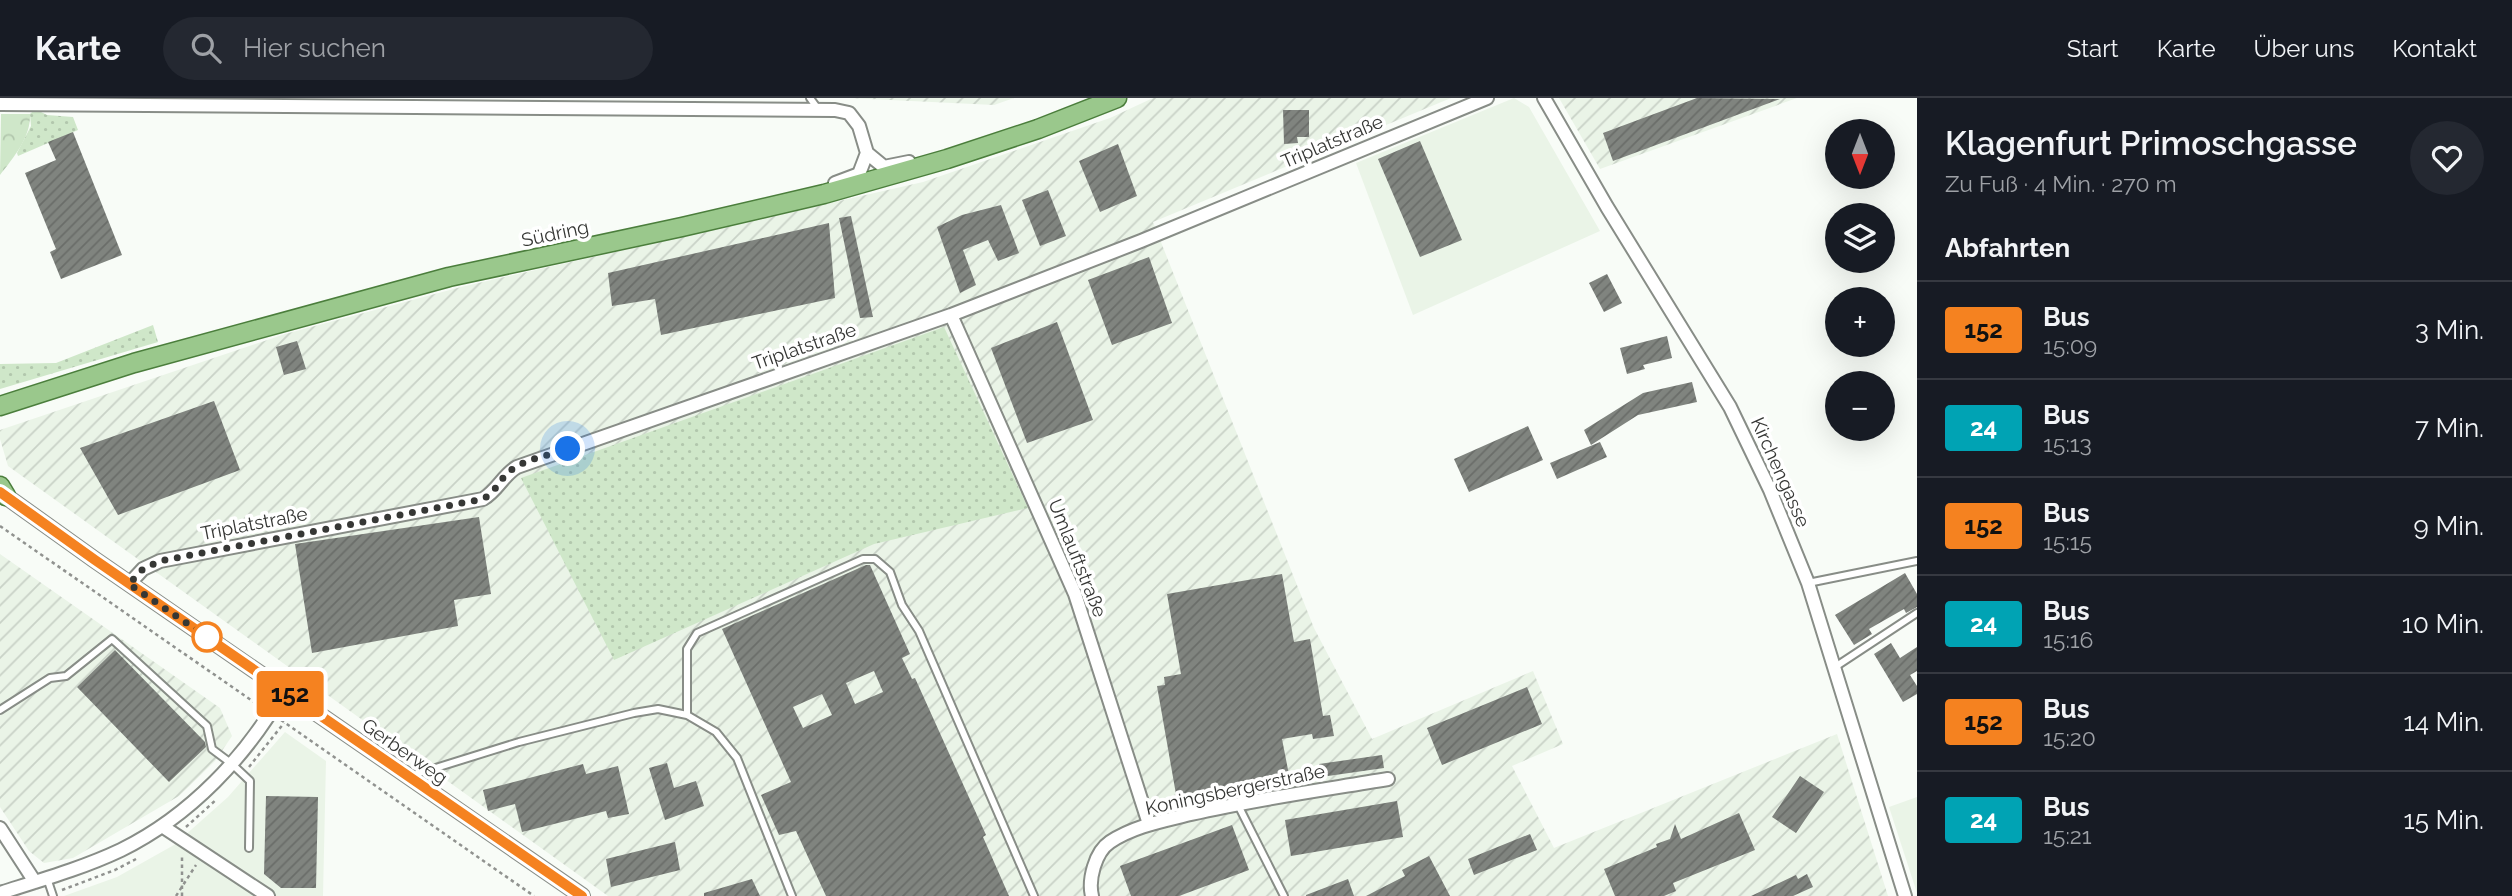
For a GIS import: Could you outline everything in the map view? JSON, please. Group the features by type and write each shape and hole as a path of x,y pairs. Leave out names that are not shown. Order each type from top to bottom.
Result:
{"main road":[{"name":"Südring","path":"0,407 134,363 449,277 824,194 947,159 1038,129 1117,98"},
{"path":"0,413 22,399"}],"street":[{"name":"Triplatstraße","path":"129,584 143,569 160,561 483,499 494,492 508,472 517,467 951,315 1141,241 1487,98"},
{"name":"Kirchengasse","path":"1544,98 1607,207 1730,407 1770,490 1808,583 1905,896"},
{"path":"0,104 780,104 849,113 859,126 867,153 884,167 914,161 947,159"},
{"path":"824,194 835,183 859,174 867,153"},
{"name":"Umlauftstraße","path":"951,315 1075,594 1149,824"},
{"name":"Gerberweg","path":"2,491 129,584 582,896"},
{"path":"0,893 121,849 162,826 199,797 232,764 271,713 284,690"},
{"name":"Koningsbergerstraße","path":"1092,896 1090,887 1095,865 1107,844 1149,824 1237,804 1388,779"},
{"path":"162,826 268,896"},
{"path":"0,828 41,880"}],"lane":[{"path":"810,98 819,110"},
{"path":"687,715 687,649 697,633 863,559 875,559 890,572 902,605 919,631 1034,896"},
{"path":"1808,583 1917,561"},
{"path":"1835,667 1917,613"},
{"path":"0,710 50,678 66,676 112,639 207,726 212,749 250,781 249,848"},
{"path":"408,776 519,742 634,713 659,709 687,715 716,732 737,758 792,896"},
{"path":"1237,804 1284,896"},
{"path":"41,880 53,896"}],"path":[{"path":"182,840 182,896"},
{"path":"176,896 203,853"}],"shaded area":[{"path":"849,98 1014,98 994,105"},
{"path":"1153,98 1451,98 1153,222 1314,628 1372,739 1533,671 1563,744 1512,766 1554,848 1837,734 1888,896 608,896 8,466 0,430 285,334 461,287 923,182 1110,118"},
{"path":"1514,98 1529,107 1600,231 1413,315 1356,163"},
{"path":"1559,98 1797,98 1600,169"},
{"path":"0,554 220,708 232,736 215,761 179,796 73,858 44,863 29,851 0,807"},
{"path":"285,732 326,761 323,896 64,896 117,877 174,845 228,797"},
{"path":"1917,797 1917,893 1889,807"}],"green space":[{"path":"33,111 73,117 78,130 18,156 17,153 31,126 30,114"},
{"path":"1,114 30,114 30,122 25,139 0,175"},
{"path":"153,325 158,342 0,389 0,364 56,363"},
{"path":"944,327 1028,508 874,544 614,660 521,478"}],"building":[{"path":"1697,98 1780,99 1613,161 1603,133"},
{"path":"1283,110 1309,110 1309,137 1297,137 1298,143 1284,144"},
{"path":"73,132 122,255 61,279 50,252 56,249 25,173 56,160 48,142"},
{"path":"1420,141 1462,240 1420,257 1378,159"},
{"path":"1118,144 1137,196 1100,212 1079,161"},
{"path":"1048,190 1066,236 1040,246 1022,200"},
{"path":"1001,205 1019,253 998,261 988,240 963,250 976,285 960,293 937,227 962,215"},
{"path":"851,216 873,317 860,318 839,218"},
{"path":"829,223 835,298 661,335 655,299 612,306 608,273"},
{"path":"1149,257 1172,323 1112,345 1088,280"},
{"path":"1607,274 1622,303 1604,312 1589,283"},
{"path":"1057,322 1093,420 1027,443 991,348"},
{"path":"1667,336 1672,358 1643,365 1645,369 1627,374 1620,348"},
{"path":"297,341 306,369 284,375 276,347"},
{"path":"1692,382 1697,402 1638,415 1591,445 1584,430 1643,393"},
{"path":"214,401 240,470 118,515 80,448"},
{"path":"1528,426 1543,460 1469,492 1454,459"},
{"path":"1600,442 1607,457 1557,479 1550,463"},
{"path":"479,517 491,594 454,600 458,626 312,653 295,544"},
{"path":"870,565 910,654 902,658 912,679 915,678 986,835 983,837 1009,896 826,896 796,831 779,835 761,795 791,782 722,629","holes":["874,671 883,692 855,704 846,683","822,694 832,715 803,728 793,707"]},
{"path":"1905,573 1917,594 1917,607 1906,613 1904,609 1869,629 1872,634 1854,645 1835,615"},
{"path":"1282,574 1294,642 1310,639 1323,716 1330,715 1334,736 1313,739 1312,734 1282,739 1290,780 1177,800 1157,686 1165,685 1164,677 1181,674 1167,594"},
{"path":"1891,643 1900,658 1917,647 1917,671 1910,675 1917,686 1917,694 1903,702 1874,654"},
{"path":"115,650 205,742 206,747 169,782 77,687"},
{"path":"1527,687 1542,724 1442,765 1427,728"},
{"path":"1382,755 1384,768 1321,777 1319,764"},
{"path":"667,763 674,788 696,781 704,806 665,820 649,768"},
{"path":"583,764 586,774 618,766 629,814 608,818 606,811 522,832 515,804 488,811 483,790"},
{"path":"1800,776 1824,792 1796,833 1772,817"},
{"path":"266,796 318,797 316,888 281,888 264,874"},
{"path":"1397,801 1403,837 1291,856 1285,820"},
{"path":"1739,813 1755,850 1673,883 1676,891 1664,896 1615,896 1604,869 1670,839 1675,824 1681,839"},
{"path":"1232,825 1249,870 1179,896 1131,896 1120,866"},
{"path":"1530,834 1537,850 1474,875 1468,859"},
{"path":"675,842 680,870 611,887 606,859"},
{"path":"1429,856 1450,896 1366,896 1405,876 1402,870"},
{"path":"1807,874 1813,887 1793,896 1751,896 1796,875 1798,879"},
{"path":"752,879 760,896 704,896 704,893"},
{"path":"1348,879 1354,896 1306,896 1306,895"}],"bus line":[{"name":"152","path":"0,492 582,896"}],"route":[{"path":"207,637 129,584 143,569 160,561 483,499 494,492 508,472 568,449"}]}
